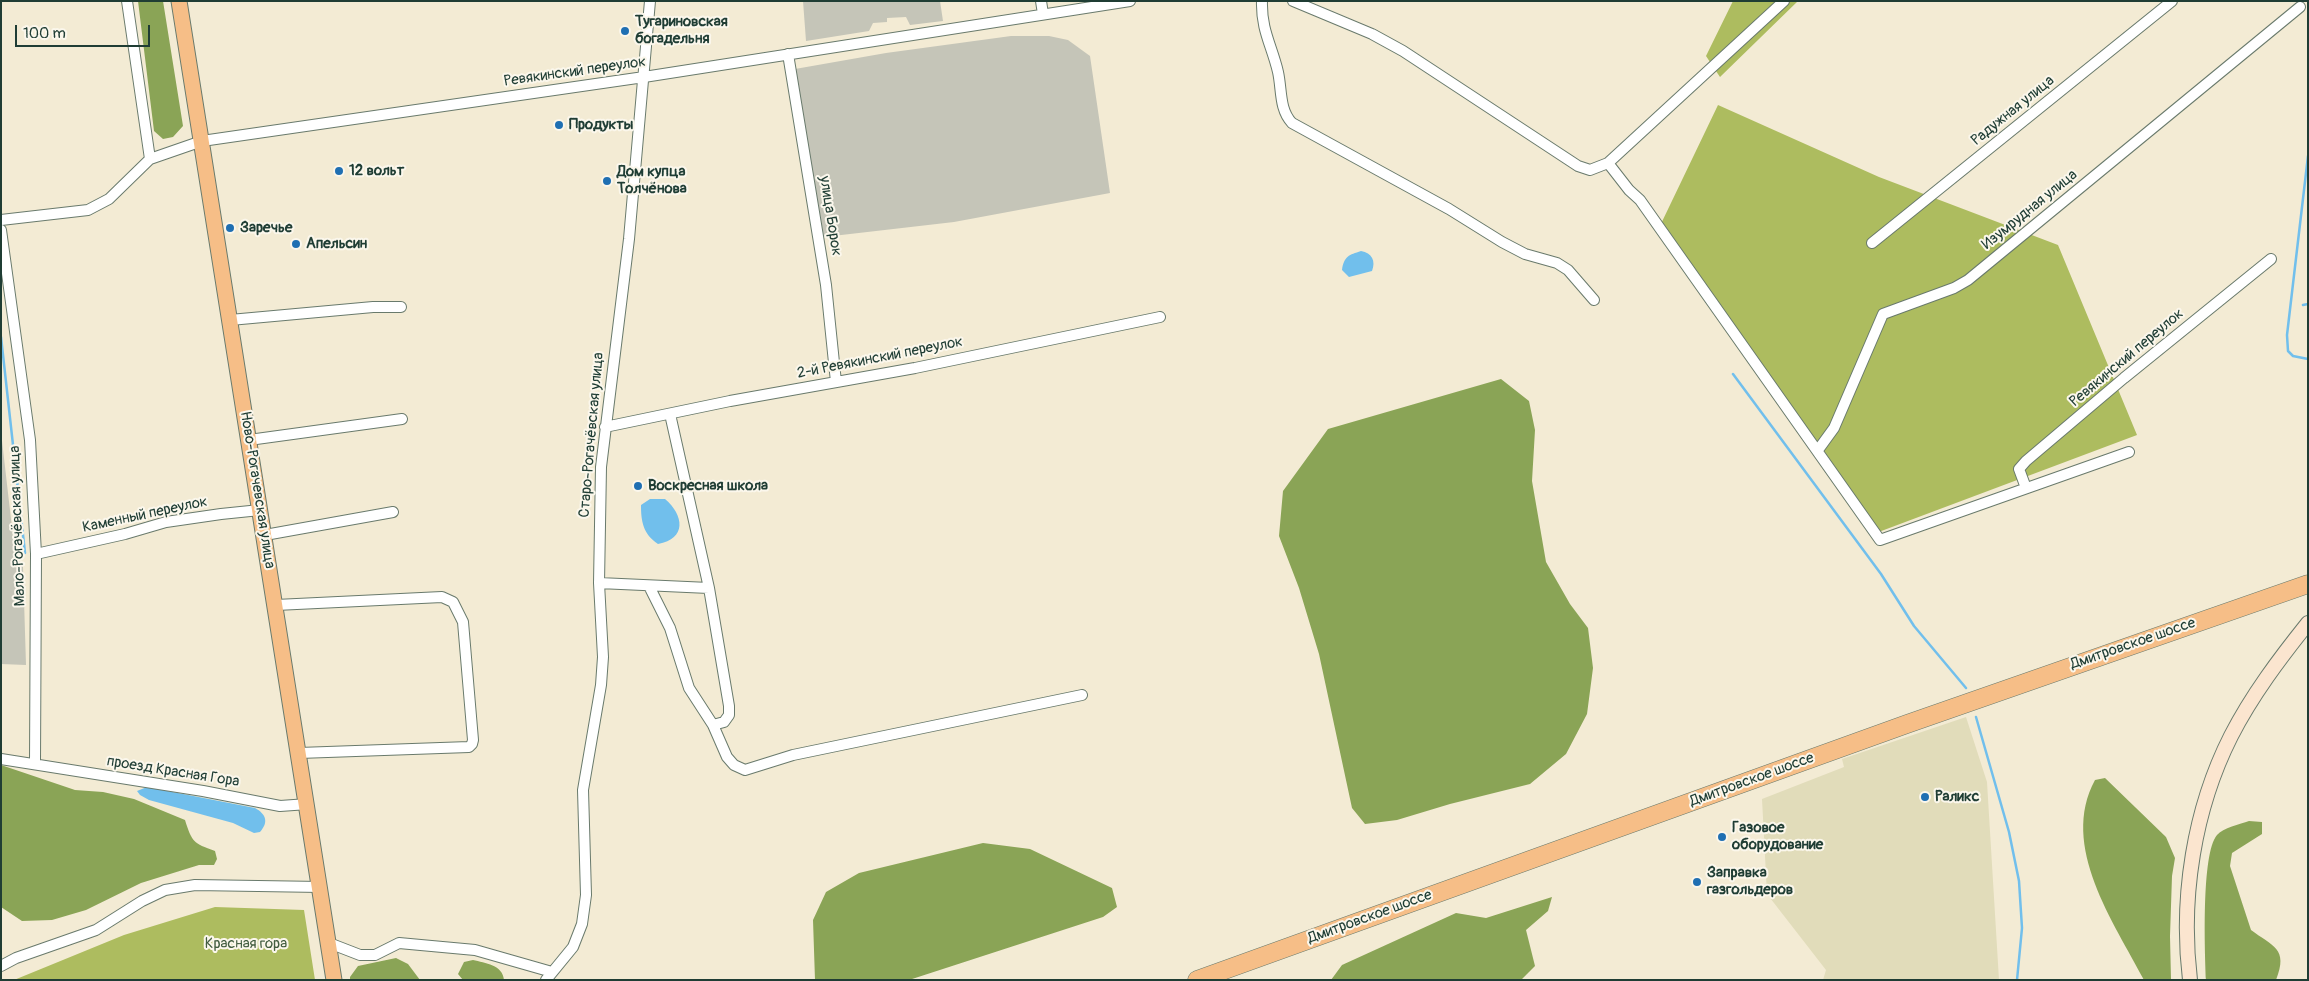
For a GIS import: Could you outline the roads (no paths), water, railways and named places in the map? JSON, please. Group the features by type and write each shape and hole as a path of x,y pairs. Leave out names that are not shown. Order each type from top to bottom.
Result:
{"highway":[{"name":"Дмитровское шоссе","path":"1197,980 1906,724 2308,584"}],"main road":[{"name":"Ново-Рогачевская улица","path":"180,1 308,804 334,980"}],"street":[{"path":"1,220 88,210 98,206 109,199 150,159 127,1"},
{"name":"Старо-Рогачёвская улица","path":"549,976 572,948 582,924 585,905 586,865 583,790 601,685 603,657 599,583 599,508 605,427 628,239 650,1"},
{"path":"1041,1 1043,14"},
{"name":"Ревякинский переулок","path":"150,159 202,141 644,77 1130,1"},
{"path":"1262,1 1264,31 1278,72 1283,110 1292,123 1450,209 1502,242 1525,254 1557,263 1568,270 1594,300"},
{"path":"1293,1 1372,34 1396,47 1578,166 1590,170 1608,163 1784,1"},
{"name":"Радужная улица","path":"1872,243 2172,1"},
{"name":"Изумрудная улица","path":"1818,450 1834,428 1883,314 1954,288 1968,280 2300,7"},
{"name":"улица Борок","path":"788,54 826,285 836,382"},
{"path":"1608,163 1629,190 1640,200 1880,540 2129,452"},
{"name":"Мало-Рогачёвская улица","path":"1,230 30,440 36,554 34,763"},
{"name":"Ревякинский переулок","path":"2026,488 2019,468 2026,461 2124,378 2271,259"},
{"path":"230,320 373,307 401,307"},
{"name":"2-й Ревякинский переулок","path":"605,427 730,400 836,382 1160,317"},
{"path":"670,414 709,588 729,706 729,715 724,722 713,725"},
{"path":"249,440 402,419"},
{"name":"Каменный переулок","path":"36,554 166,522 260,510"},
{"path":"265,535 392,512"},
{"path":"599,583 709,588"},
{"path":"649,586 670,628 689,688 713,725 726,757 734,766 745,770 793,755 1082,695"},
{"path":"276,605 442,597 453,602 463,622 472,744 469,747 299,753"},
{"path":"2190,980 2188,912 2192,859 2201,816 2214,775 2231,736 2255,695 2308,623"},
{"name":"проезд Красная Гора","path":"1,759 34,763 280,806 308,804"},
{"path":"1,966 16,958 96,930 142,901 165,890 194,885 321,887"},
{"path":"329,943 360,955 375,954 399,943 474,950 549,976"}],"water":[{"path":"1361,251 1372,258 1374,264 1372,271 1349,277 1342,270 1344,262 1350,255"},
{"path":"650,499 665,499 676,512 679,519 680,526 674,537 658,544 646,531 642,516 641,505"},
{"path":"147,787 255,808 264,816 265,825 260,832 254,833 233,823 149,800 137,791"}],"waterway":[{"path":"2308,156 2287,335 2288,351 2293,356 2308,359"},
{"path":"2303,305 2308,304"},
{"path":"1,337 25,553"},
{"path":"1733,374 1881,574 1914,626 1966,688"},
{"path":"1976,717 2009,832 2019,881 2022,928 2017,980"}],"place":[{"name":"Тугариновская богадельня","path":"625,31"},
{"name":"Продукты","path":"559,125"},
{"name":"12 вольт","path":"339,171"},
{"name":"Дом купца Толчёнова","path":"607,181"},
{"name":"Заречье","path":"230,228"},
{"name":"Апельсин","path":"296,244"},
{"name":"Воскресная школа","path":"638,486"},
{"name":"Раликс","path":"1925,797"},
{"name":"Газовое оборудование","path":"1722,837"},
{"name":"Заправка газгольдеров","path":"1697,882"}],"park label":[{"name":"Красная гора","path":"246,944"}]}
